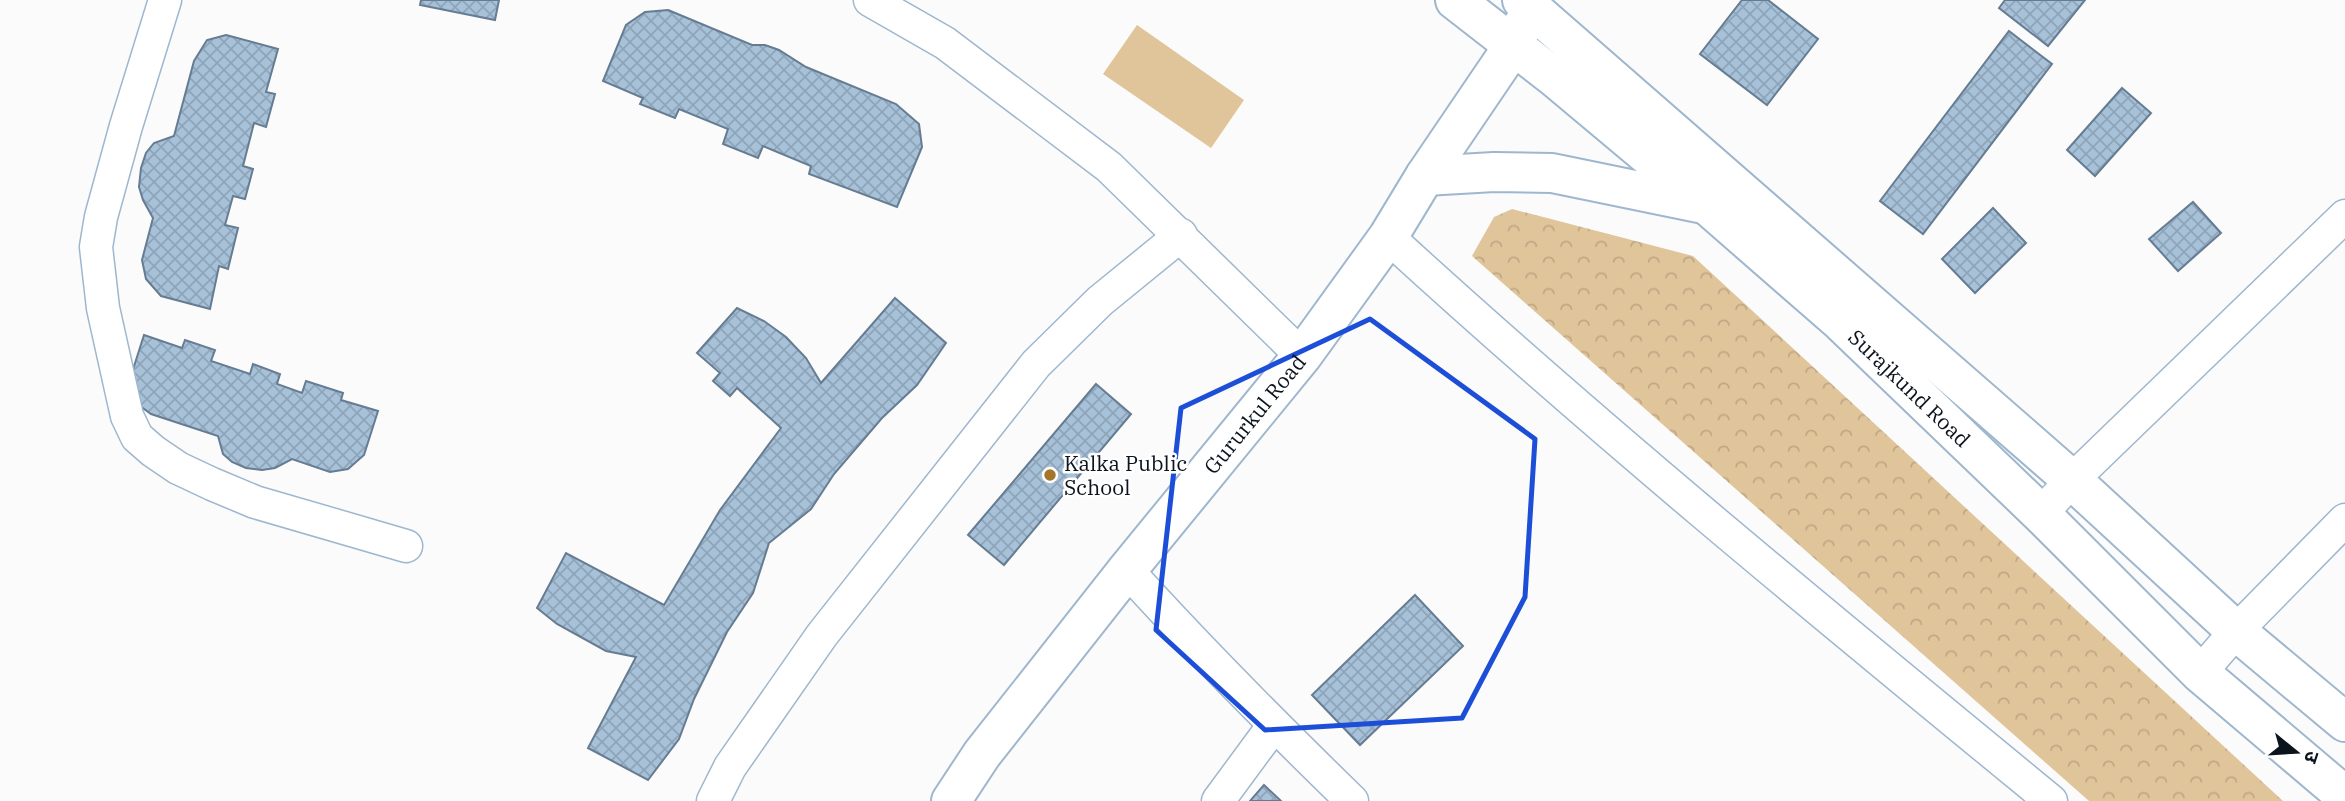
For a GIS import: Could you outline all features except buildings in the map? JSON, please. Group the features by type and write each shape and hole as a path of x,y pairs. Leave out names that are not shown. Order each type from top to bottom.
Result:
{"main road":[{"name":"Surajkund Road","path":"1455,0 1709,206 1841,322 2042,513 2200,673 2345,796"},
{"name":"Surajkund Road","path":"1529,3 2072,480 2236,631 2345,722"},
{"name":"Gururkul Road","path":"951,801 982,754 1127,570 1302,356 1388,237 1425,176 1513,45 1529,3"},
{"path":"1425,176 1494,172 1552,173 1709,206"}],"street":[{"path":"164,0 122,139 101,217 96,247 103,308 127,416 137,437 153,451 178,468 212,484 255,502 407,545"},
{"path":"870,0 945,43 1109,167 1302,356"},
{"path":"2042,513 2072,480 2345,216"},
{"path":"713,801 730,767 822,635 1036,364 1100,301 1181,235"},
{"path":"1388,237 1771,570 2051,801"},
{"path":"2200,673 2236,631 2345,520"},
{"path":"1127,570 1274,725 1352,801"},
{"path":"1218,801 1274,725"}],"highlighted area":[{"path":"1370,319 1535,439 1525,597 1462,718 1265,730 1156,630 1181,408"}],"green space":[{"path":"1137,25 1244,100 1211,148 1103,74"},
{"path":"1512,209 1693,256 2283,801 2089,801 1472,256 1494,217"}],"place":[{"name":"Kalka Public School","path":"1050,475"}]}
